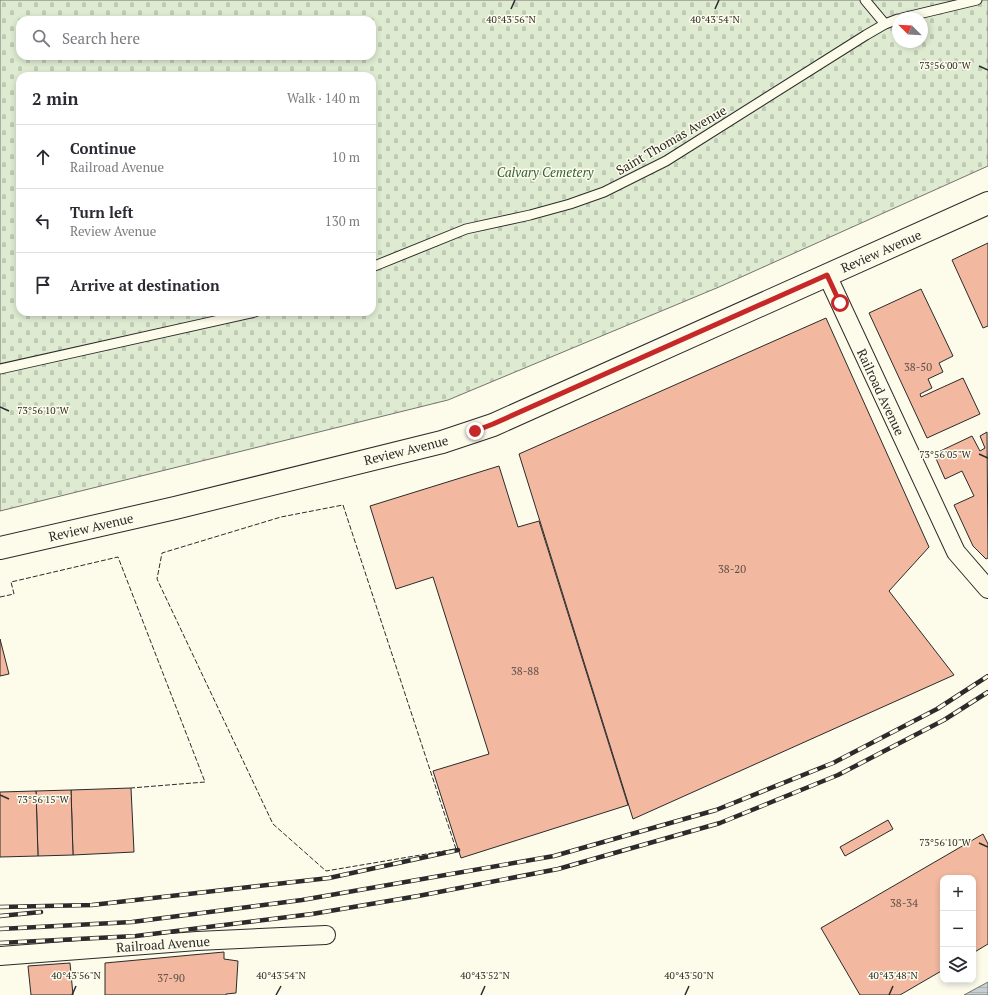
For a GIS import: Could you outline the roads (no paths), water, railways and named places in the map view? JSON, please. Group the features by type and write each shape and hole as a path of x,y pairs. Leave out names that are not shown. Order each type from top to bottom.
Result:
{"main road":[{"name":"Review Avenue","path":"0,548 182,506 458,437 493,424 988,203"}],"street":[{"name":"Railroad Avenue","path":"827,275 956,552 988,589"},
{"name":"Railroad Avenue","path":"0,956 197,941 326,935"}],"lane":[{"path":"865,0 885,24"},
{"path":"927,12 977,0"},
{"name":"Saint Thomas Avenue","path":"376,265 466,229 511,220 570,204 604,192 646,172 683,151 885,24 892,21"},
{"path":"0,369 237,316"}],"railway":[{"path":"0,929 132,922 302,900 554,856 716,810 833,763 937,709 988,676"},
{"path":"0,943 136,936 312,914 418,896 558,869 720,823 838,775 944,720 988,692"},
{"path":"0,907 92,905 329,878 458,850"},
{"path":"0,916 41,912"}],"park label":[{"name":"Calvary Cemetery","path":"545,172"}]}
